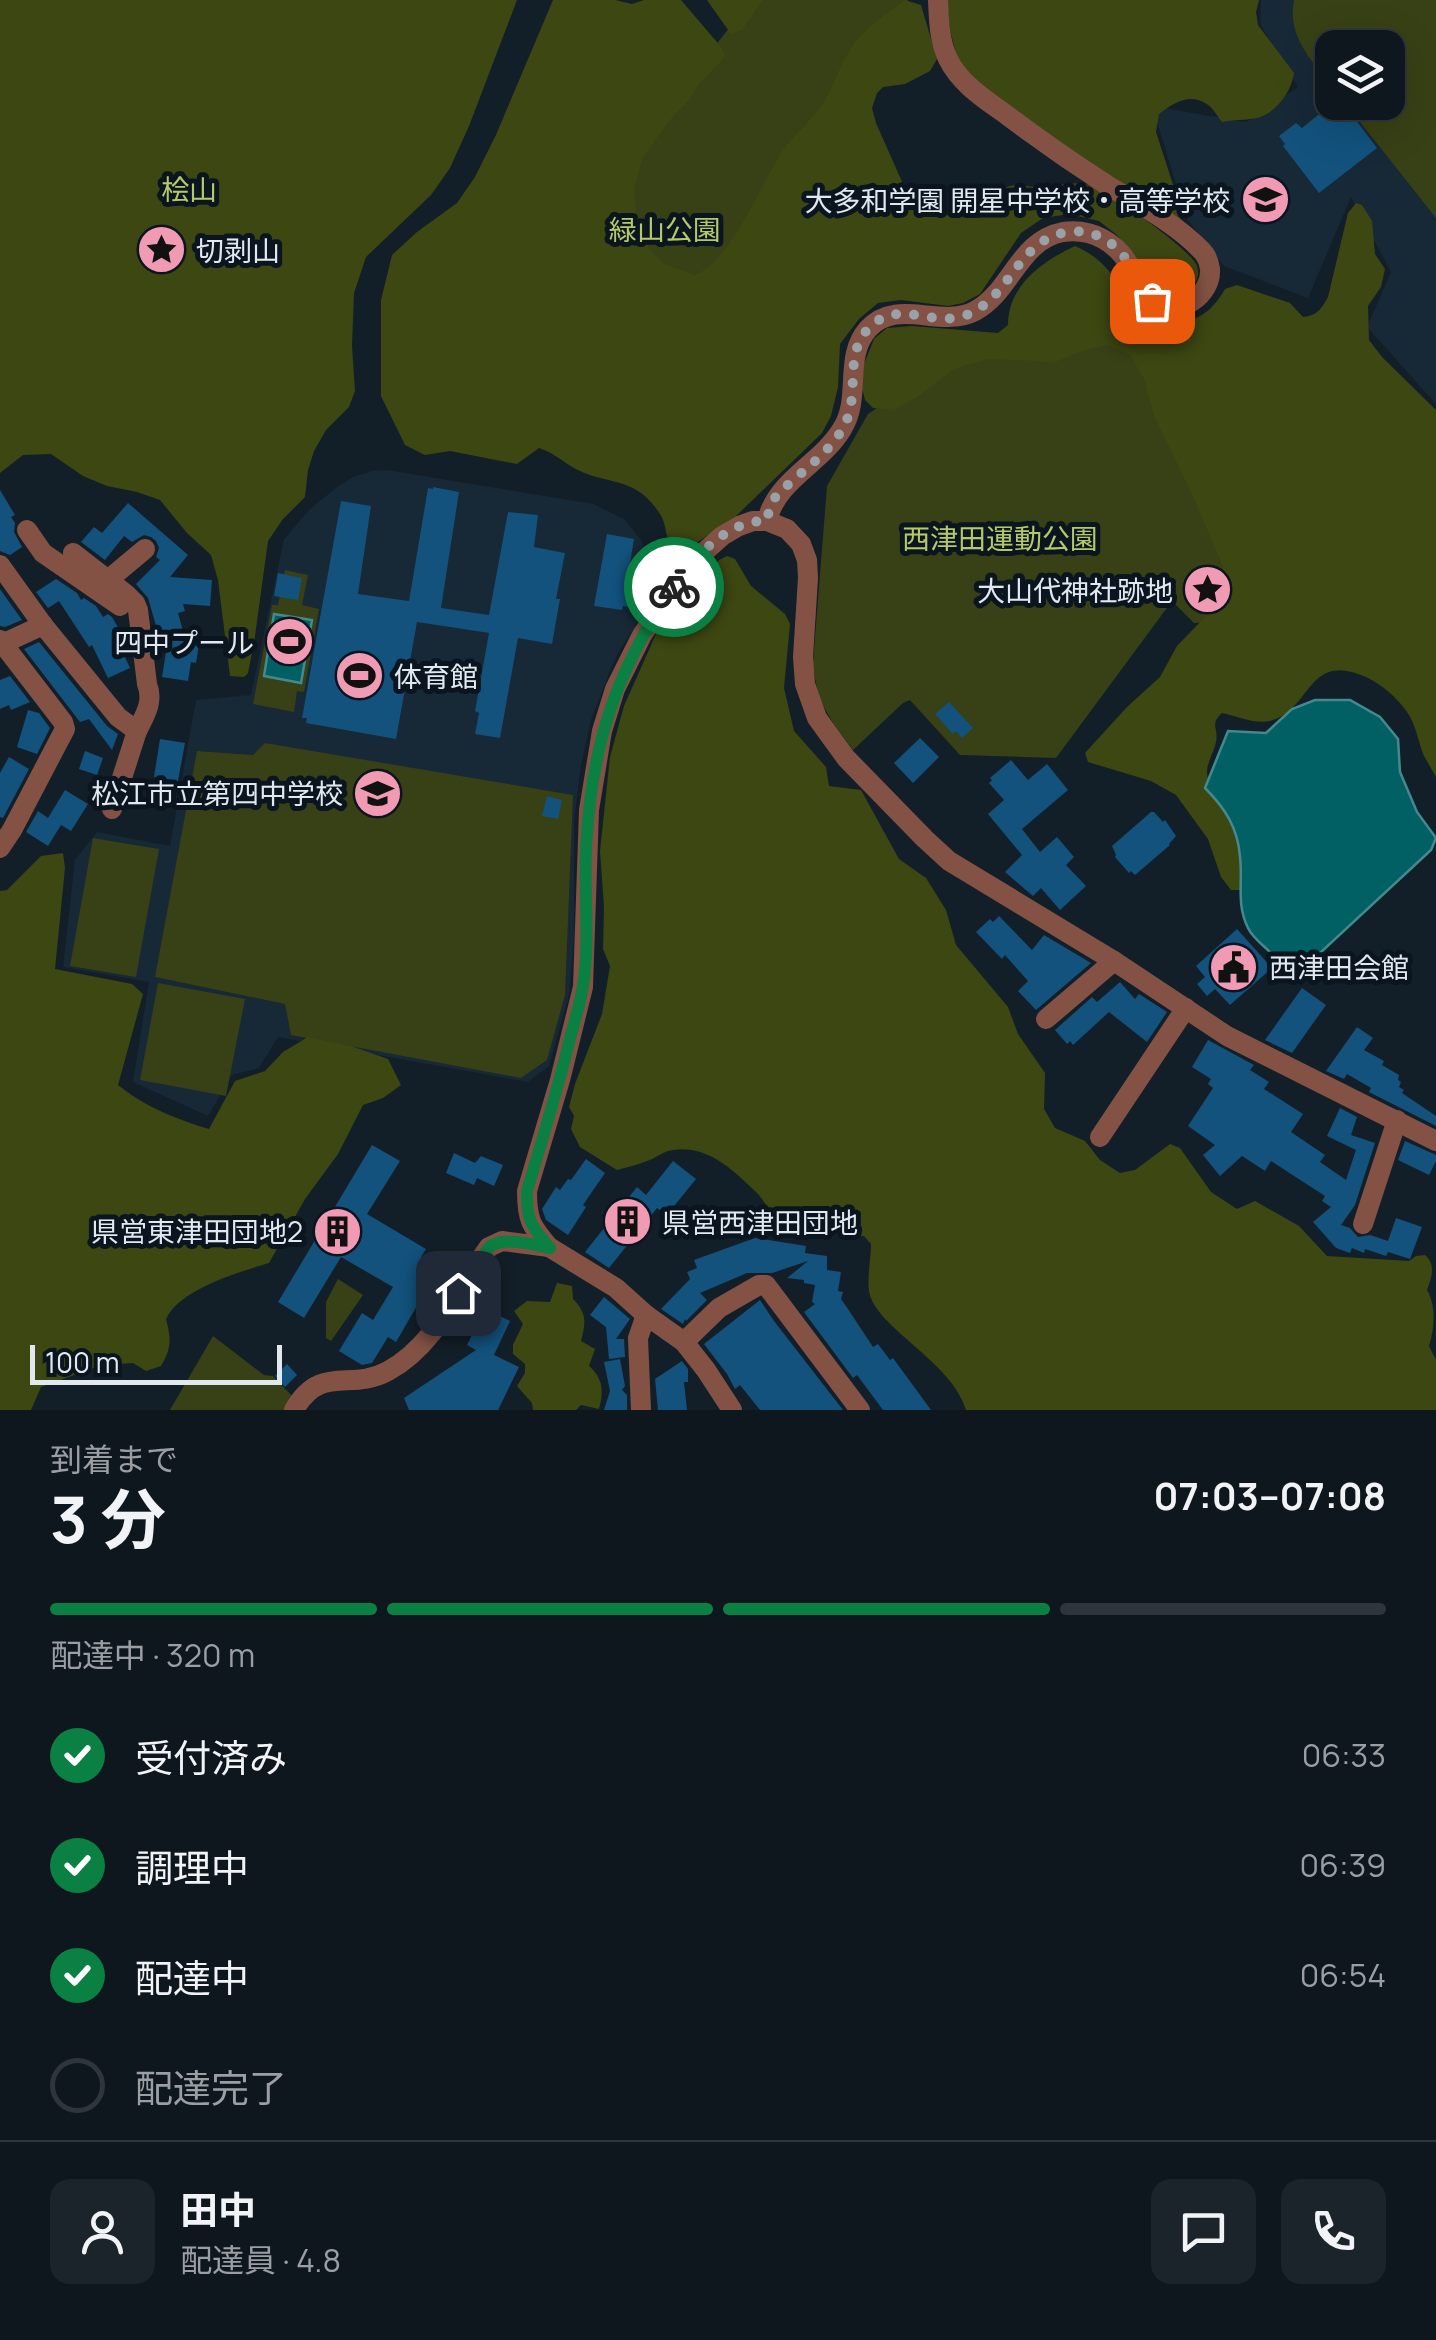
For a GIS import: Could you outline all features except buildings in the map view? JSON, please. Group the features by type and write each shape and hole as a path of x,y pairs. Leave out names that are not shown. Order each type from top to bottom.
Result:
{"street":[{"path":"767,521 777,495 815,461 844,427 853,398 853,361 858,345 866,331 888,314 958,318 975,311 988,302 1026,253 1047,237 1060,233 1090,232 1112,244 1158,306 1185,306 1200,296 1210,277 1210,267 1200,249 1074,164 963,82 948,60 940,33 938,0"},
{"path":"732,1410 684,1342 646,1316 616,1288 550,1248 530,1225 526,1208 527,1191 583,987 589,810 602,731 630,658 679,580 722,536 754,520 787,528 802,544 808,578 803,642 805,684 816,718 831,740 924,840 949,861 1252,1050 1436,1141"},
{"path":"27,530 43,554 139,617"},
{"path":"108,580 144,549"},
{"path":"73,553 135,603 151,694 112,808"},
{"path":"0,566 118,717 137,731"},
{"path":"0,848 65,729 1,643 43,625"},
{"path":"1046,1019 1114,961"},
{"path":"1100,1137 1186,1008"},
{"path":"1363,1224 1396,1120"},
{"path":"294,1410 312,1387 325,1381 376,1377 406,1360 437,1324 490,1246 502,1241 550,1248"},
{"path":"684,1342 719,1308 759,1284 766,1285 860,1410"},
{"path":"640,1410 638,1338 646,1316"}],"shaded area":[{"name":"大多和学園 開星中学校・高等学校","path":"1261,0 1436,0 1436,404 1367,327 1391,272 1351,197 1308,298 1224,266 1187,219 1152,106 1246,122 1298,87 1260,24"},
{"name":"松江市立第四中学校","path":"387,470 593,504 624,519 642,541 653,568 654,596 610,671 591,720 581,765 574,821 574,937 569,995 549,1066 528,1082 278,1037 259,1068 232,1075 208,1116 133,1082 149,982 63,967 75,860 97,832 170,846 196,700 251,695 284,539 309,510 337,487 353,477"},
{"path":"274,614 312,620 301,683 264,676"},
{"path":"1315,700 1350,700 1380,717 1398,739 1400,772 1417,812 1436,838 1431,850 1304,968 1291,958 1275,957 1248,928 1241,902 1236,837 1224,811 1205,788 1228,731 1266,733 1292,709"}],"green space":[{"name":"桧山","path":"0,0 517,0 450,168 431,195 366,257 354,293 355,391 349,407 326,430 314,451 305,497 268,541 254,643 244,677 230,676 218,580 211,555 160,500 83,476 51,454 23,455 0,473"},
{"path":"553,0 615,0 632,4 644,0 681,0 722,48 725,57 698,85 643,157 634,190 637,220 650,250 664,264 695,275 720,255 783,149 824,102 853,45 905,0 921,5 937,59 930,71 905,84 883,87 872,108 907,193 922,213 979,218 990,211 1001,189 1017,185 1085,184 1127,207 1180,246 1197,266 1196,281 1187,293 1164,296 1152,290 1137,258 1117,235 1099,221 1069,214 1043,218 1021,233 980,294 963,303 878,303 859,319 840,344 838,387 822,433 736,516 686,550 669,541 659,512 638,491 580,471 539,448 517,464 450,451 425,455 405,445 381,396 381,300 392,255 457,203 475,177"},
{"path":"707,0 763,0 742,30 731,34"},
{"name":"緑山公園","path":"751,0 908,0 698,311 574,226"},
{"path":"947,0 1259,0 1258,25 1294,73 1293,79 1280,102 1256,118 1222,122 1208,105 1193,99 1175,103 1159,114 1156,132 1179,203 1181,219 1177,222 1031,125 970,77 957,57"},
{"path":"1294,0 1436,0 1436,218 1358,120 1405,120 1405,30 1315,30 1315,65 1297,36"},
{"path":"1356,203 1362,205 1372,221 1375,254 1385,269 1381,287 1368,306 1369,340 1436,410 1436,777 1403,706 1379,684 1358,674 1328,672 1293,708 1269,721 1251,721 1222,713 1215,724 1217,737 1207,772 1210,785 1232,814 1240,837 1242,890 1231,890 1221,877 1208,839 1176,795 1151,781 1088,762 1085,753 1160,677 1177,646 1205,617 1222,585 1223,567 1154,416 1144,379 1130,355 1108,345 1055,362 988,359 954,369 894,410 873,408 865,400 861,384 864,364 874,339 887,328 912,326 998,333 1008,325 1021,286 1040,267 1075,246 1107,268 1145,319 1191,320 1210,309 1225,289 1237,285 1290,303 1303,317 1312,315 1328,297 1348,213"},
{"name":"西津田運動公園","path":"1135,344 1230,564 1214,622 1194,623 1172,601 1056,758 960,755 910,700 853,750 821,700 813,663 827,486 868,414 938,368 987,347"},
{"path":"727,556 735,559 751,586 785,614 790,624 784,688 794,731 826,767 829,786 861,790 899,859 926,878 946,910 956,945 1008,1007 1018,1034 1045,1073 1044,1109 1055,1128 1085,1141 1100,1160 1120,1173 1135,1170 1170,1144 1180,1148 1211,1192 1237,1209 1255,1201 1299,1226 1327,1256 1409,1261 1425,1255 1432,1267 1427,1290 1433,1309 1429,1346 1436,1360 1436,1410 966,1410 945,1376 874,1305 869,1291 871,1244 864,1236 815,1233 787,1225 737,1175 694,1150 668,1151 617,1170 580,1147 571,1129 574,1116 569,1107 602,1014 610,966 603,949 600,851 610,757 624,706 656,634 693,586"},
{"name":"四中プール","path":"285,570 308,575 302,605 319,609 304,692 297,691 294,712 253,704 272,605 278,605"},
{"path":"265,743 573,795 565,995 547,1060 521,1078 291,1035 285,1004 155,977 197,751 253,755"},
{"path":"93,838 159,849 136,977 70,966"},
{"path":"63,853 65,868 55,969 132,984 143,994 118,1085 128,1093 161,1112 209,1129 235,1081 265,1071 283,1052 308,1037 388,1059 401,1085 383,1098 363,1105 338,1154 305,1199 269,1263 197,1290 173,1308 166,1319 170,1343 161,1366 146,1371 133,1363 102,1365 41,1387 31,1410 0,1410 0,891 7,890 41,856"},
{"path":"158,983 245,999 226,1096 140,1080"},
{"path":"338,1279 363,1295 331,1341 326,1338 326,1302"},
{"path":"557,1283 572,1286 573,1299 584,1318 581,1341 595,1349 589,1366 601,1385 599,1409 581,1405 576,1410 533,1410 532,1403 517,1386 525,1373 525,1364 513,1354 523,1324 514,1311 527,1301 550,1302"},
{"path":"213,1336 264,1375 273,1376 293,1397 285,1410 170,1410"}],"way so far":[{"path":"674,587 693,562 722,536 754,520 767,521 777,495 832,443 850,412 853,361 858,345 866,331 888,314 958,318 975,311 988,302 1035,245 1047,237 1076,231 1090,232 1112,244 1152,301"}],"place":[{"name":"大多和学園 開星中学校・高等学校","path":"1265,200"},
{"name":"切剥山","path":"161,250"},
{"name":"大山代神社跡地","path":"1208,590"},
{"name":"四中プール","path":"289,642"},
{"name":"体育館","path":"359,676"},
{"name":"松江市立第四中学校","path":"378,793"},
{"name":"西津田会館","path":"1234,967"},
{"name":"県営西津田団地","path":"627,1222"},
{"name":"県営東津田団地2","path":"338,1231"}],"route":[{"path":"458,1293 496,1243 550,1248 530,1225 527,1191 583,987 586,851 594,769 602,731 630,658 674,587"}]}
